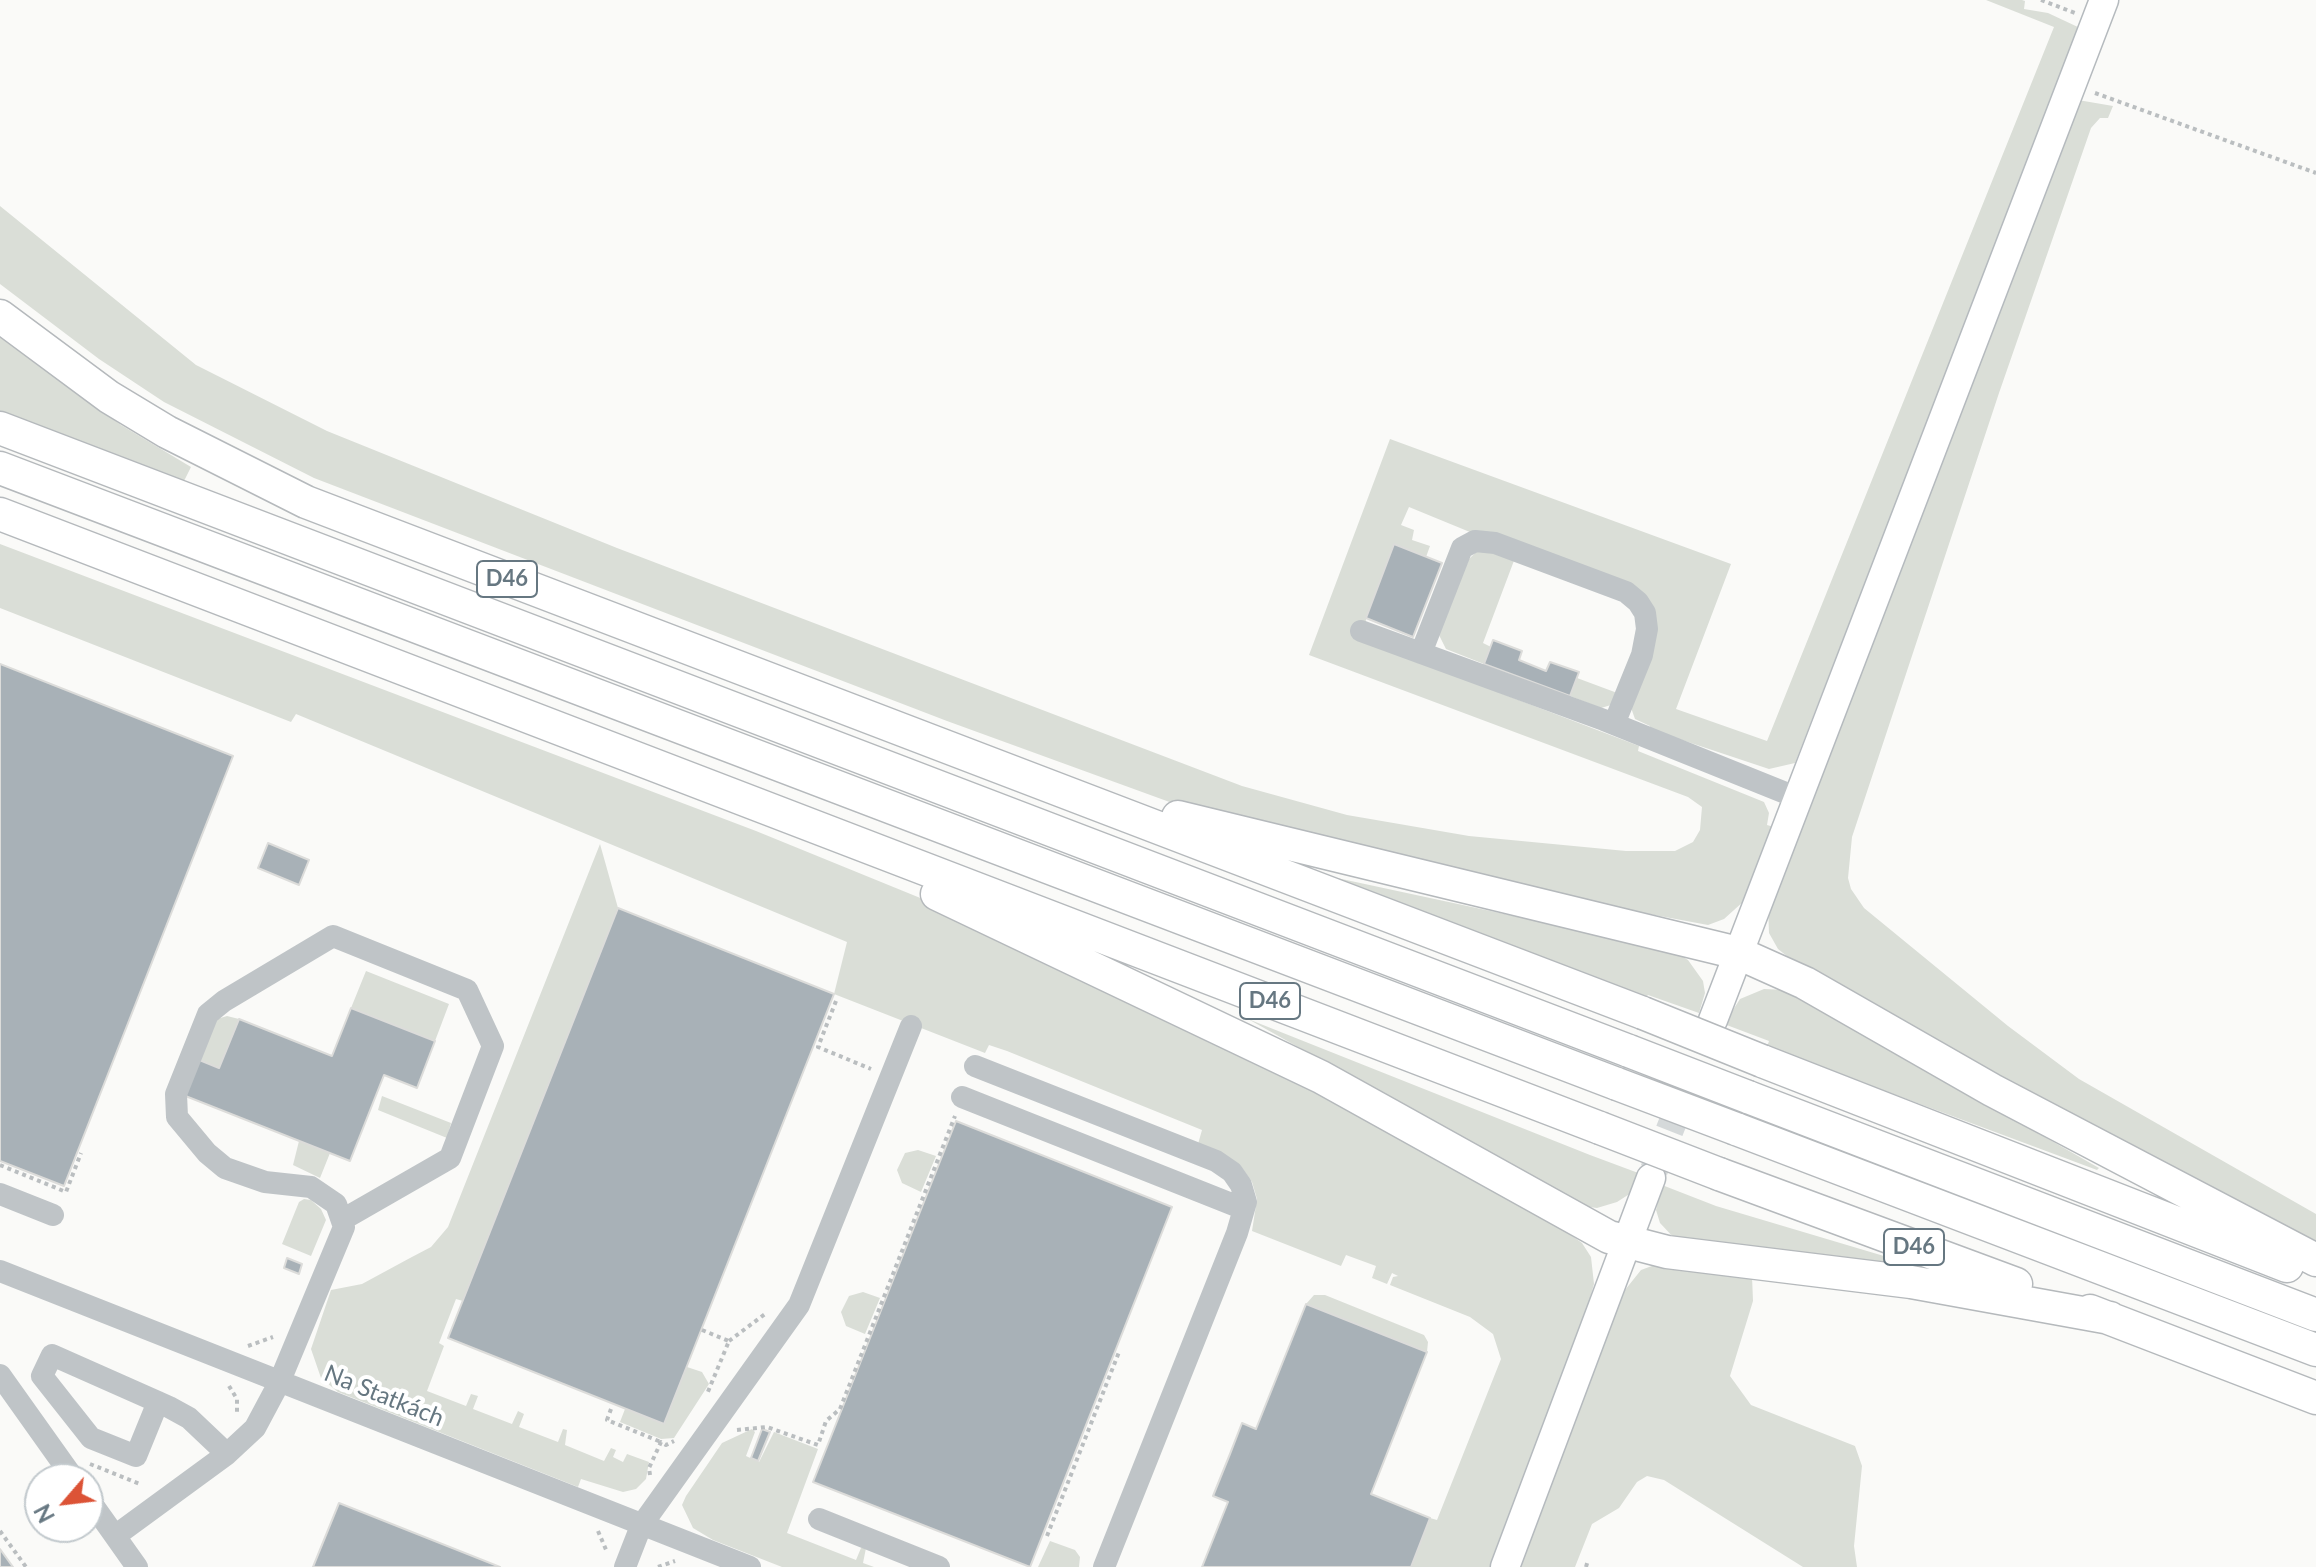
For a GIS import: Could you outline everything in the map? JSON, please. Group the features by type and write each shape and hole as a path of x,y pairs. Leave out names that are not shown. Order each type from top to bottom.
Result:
{"highway":[{"name":"D46","path":"0,316 109,397 167,432 306,502 1643,1013 2316,1277"},
{"path":"0,428 2316,1315"},
{"path":"0,468 2316,1350"},
{"name":"D46","path":"0,514 1719,1174 2110,1318 2316,1398"},
{"path":"1043,784 1738,953 1805,983 1992,1090 2316,1260"},
{"path":"721,791 1321,1077 1590,1228 1628,1244 1911,1282 2110,1318"}],"main road":[{"path":"1713,1020 2100,11"},
{"path":"1505,1567 1651,1178"}],"street":[{"path":"1421,653 1462,548 1475,541 1495,543 1626,592 1638,602 1645,613 1647,629 1642,655 1614,724"},
{"path":"1361,631 1614,724 1798,798"},
{"path":"115,1536 227,1454 255,1428 279,1383 344,1227 336,1204 311,1187 265,1182 225,1168 207,1153 177,1117 176,1094 208,1014 224,1001 333,936 467,990 493,1046 450,1158 342,1220"},
{"path":"625,1567 641,1526 799,1305 911,1026"},
{"path":"975,1066 1216,1161 1232,1172 1241,1185 1246,1202 1104,1567"},
{"path":"962,1097 1244,1209"},
{"path":"0,1194 53,1215"},
{"name":"Na Statkách","path":"0,1271 750,1567"},
{"path":"158,1402 136,1456 91,1438 42,1376 52,1355 158,1402 189,1418 227,1454"},
{"path":"0,1375 63,1463"},
{"path":"819,1519 939,1567"},
{"path":"104,1521 137,1567"}],"path":[{"path":"2041,0 2100,11"},
{"path":"2071,83 2316,173"},
{"path":"836,1001 818,1047 871,1069 866,1082"},
{"path":"727,1435 757,1426 818,1445 826,1421 840,1409 962,1097"},
{"path":"0,1165 66,1192 81,1153"},
{"path":"700,1404 729,1341 767,1313"},
{"path":"702,1330 729,1341"},
{"path":"235,1420 237,1399 231,1388 213,1372 219,1359 229,1342 248,1346 277,1334"},
{"path":"1047,1536 1119,1352"},
{"path":"611,1409 607,1420 666,1445 675,1440"},
{"path":"650,1478 649,1468 661,1442"},
{"path":"140,1484 147,1487"},
{"path":"0,1531 26,1567"},
{"path":"1586,1567 1588,1560"}],"shaded area":[{"path":"1986,0 2022,0 2025,1 2024,9 2048,13 2080,28 1795,763 1769,769 1649,729 1650,726 1635,719 1629,702 1645,604 1409,507 1401,525 1414,530 1412,540 1430,546 1426,557 1394,545 1359,639 1639,746 1638,751 1764,802 1769,813 1767,825 1774,827 1744,901 1724,919 1708,925 1574,900 1197,812 947,721 314,478 164,402 99,359 0,284 0,206 196,365 327,431 617,548 1242,786 1347,815 1469,836 1626,851 1675,851 1693,842 1700,830 1702,807 1688,797 1309,655 1390,439 1731,564 1676,709 1767,741 2054,27"},
{"path":"2078,100 2113,106 2108,118 2100,118 2091,128 1999,393 1852,837 1848,878 1851,889 1864,908 2008,1026 2079,1079 2316,1214 2316,1251 1798,965 1778,949 1769,933 1768,906"},
{"path":"0,336 121,425 191,467 184,481 0,411"},
{"path":"0,544 756,831 962,915 1319,1091 1564,1230 1582,1243 1591,1257 1594,1284 1579,1337 1492,1567 1411,1567 1430,1518 1437,1520 1501,1359 1493,1334 1470,1317 1390,1285 1393,1277 1398,1276 1392,1273 1387,1284 1372,1278 1376,1266 1346,1255 1341,1266 1252,1231 1257,1199 1252,1182 1240,1165 1198,1144 1202,1130 1007,1051 989,1045 985,1053 834,994 847,942 296,714 291,722 0,608"},
{"path":"1478,550 1515,558 1483,643 1491,647 1484,664 1446,649 1439,635 1469,559"},
{"path":"1577,678 1620,694 1611,705 1601,708 1570,696"},
{"path":"600,844 618,908 463,1301 456,1299 439,1343 444,1346 427,1391 466,1406 471,1394 478,1396 473,1409 512,1424 518,1411 524,1414 519,1427 558,1442 563,1429 567,1430 565,1445 604,1461 611,1448 616,1450 613,1457 623,1462 627,1454 649,1462 646,1479 636,1489 623,1492 581,1479 578,1487 338,1392 321,1378 311,1349 331,1290 362,1284 431,1247 448,1227"},
{"path":"1323,875 1672,950 1688,960 1703,981 1705,993 1699,1013 1648,995 1645,999"},
{"path":"366,971 449,1004 435,1041 351,1008"},
{"path":"1764,989 1787,990 2099,1168 2097,1170 1767,1047 1769,1041 1724,1024 1740,999"},
{"path":"227,1016 239,1019 219,1068 196,1059 217,1019"},
{"path":"1248,1019 1641,1174 1631,1193 1617,1202 1597,1208 1582,1206"},
{"path":"382,1096 451,1123 447,1138 378,1110"},
{"path":"299,1141 330,1153 320,1178 293,1165"},
{"path":"918,1150 936,1156 921,1192 902,1183 897,1170 905,1153"},
{"path":"1662,1185 1716,1206 1904,1262 1894,1270 1675,1239 1660,1223 1656,1210"},
{"path":"311,1200 321,1209 326,1220 311,1256 282,1244 299,1202"},
{"path":"1660,1263 1752,1276 1753,1301 1730,1376 1751,1405 1855,1446 1862,1466 1854,1546 1857,1567 1803,1567 1664,1480 1647,1476 1637,1482 1619,1508 1592,1524 1575,1567 1518,1567 1625,1290 1641,1270"},
{"path":"863,1292 880,1298 865,1334 846,1326 841,1312 849,1296"},
{"path":"1314,1295 1325,1295 1424,1335 1428,1342 1427,1352 1306,1304"},
{"path":"687,1367 702,1372 709,1384 674,1438 661,1439 620,1422 625,1409 664,1423"},
{"path":"752,1429 755,1432 746,1456 759,1462 774,1432 818,1449 787,1533 856,1560 861,1548 866,1548 863,1563 874,1567 782,1567 713,1540 693,1528 682,1505 686,1496 722,1443"},
{"path":"1050,1541 1075,1550 1080,1557 1079,1567 1038,1567"}],"building":[{"path":"1394,544 1442,563 1413,637 1366,618"},
{"path":"1493,640 1522,651 1519,660 1546,671 1550,662 1579,672 1570,696 1484,664"},
{"path":"0,664 233,756 64,1186 0,1161"},
{"path":"268,843 309,860 299,885 258,868"},
{"path":"618,908 834,994 664,1424 448,1338"},
{"path":"351,1008 435,1041 417,1088 384,1075 350,1161 183,1095 197,1059 219,1068 239,1019 332,1056"},
{"path":"956,1121 1172,1207 1030,1567 813,1482"},
{"path":"287,1258 302,1264 299,1274 284,1268"},
{"path":"1306,1304 1427,1352 1371,1494 1430,1518 1411,1567 1202,1567 1228,1502 1213,1496 1242,1423 1256,1429"},
{"path":"762,1429 770,1432 758,1461 751,1458"},
{"path":"339,1503 500,1567 313,1567"},
{"path":"0,1549 13,1567 0,1567"}],"tunnel":[{"path":"1654,1170 1713,1020"}]}
